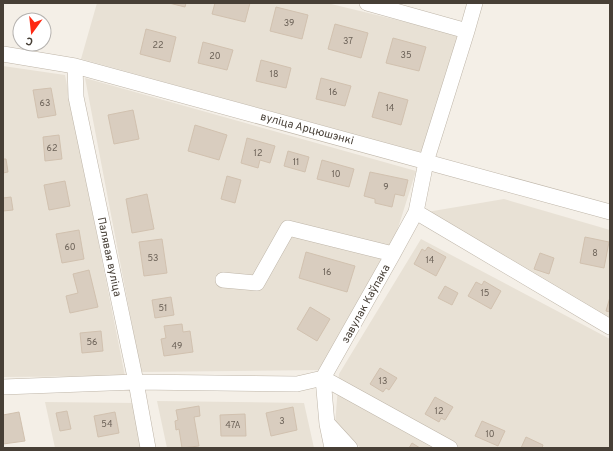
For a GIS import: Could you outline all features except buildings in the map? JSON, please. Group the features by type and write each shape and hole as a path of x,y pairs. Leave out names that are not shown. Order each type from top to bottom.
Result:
{"street":[{"path":"367,3 467,31"},
{"name":"завулак Каўпака","path":"323,378 394,254 416,212 426,162 475,3"},
{"name":"вуліца Арцюшэнкі","path":"3,54 75,66 610,212"},
{"name":"Палявая вуліца","path":"75,66 76,97 136,382 148,448"},
{"path":"416,212 610,327"},
{"path":"223,280 257,283 288,228 394,254"},
{"path":"323,378 327,424 332,448"},
{"path":"3,387 136,382 297,384 323,378 450,448"},
{"path":"327,424 350,448"}],"shaded area":[{"path":"97,3 327,3 459,35 422,153 81,59"},
{"path":"3,66 65,75 125,376 3,377"},
{"path":"85,78 416,171 392,247 321,370 141,372"},
{"path":"504,199 610,230 610,319 427,212"},
{"path":"421,239 610,339 610,448 361,448 335,425 339,374"},
{"path":"157,401 304,403 314,448 167,448"},
{"path":"45,402 136,403 143,448 55,448"}]}
